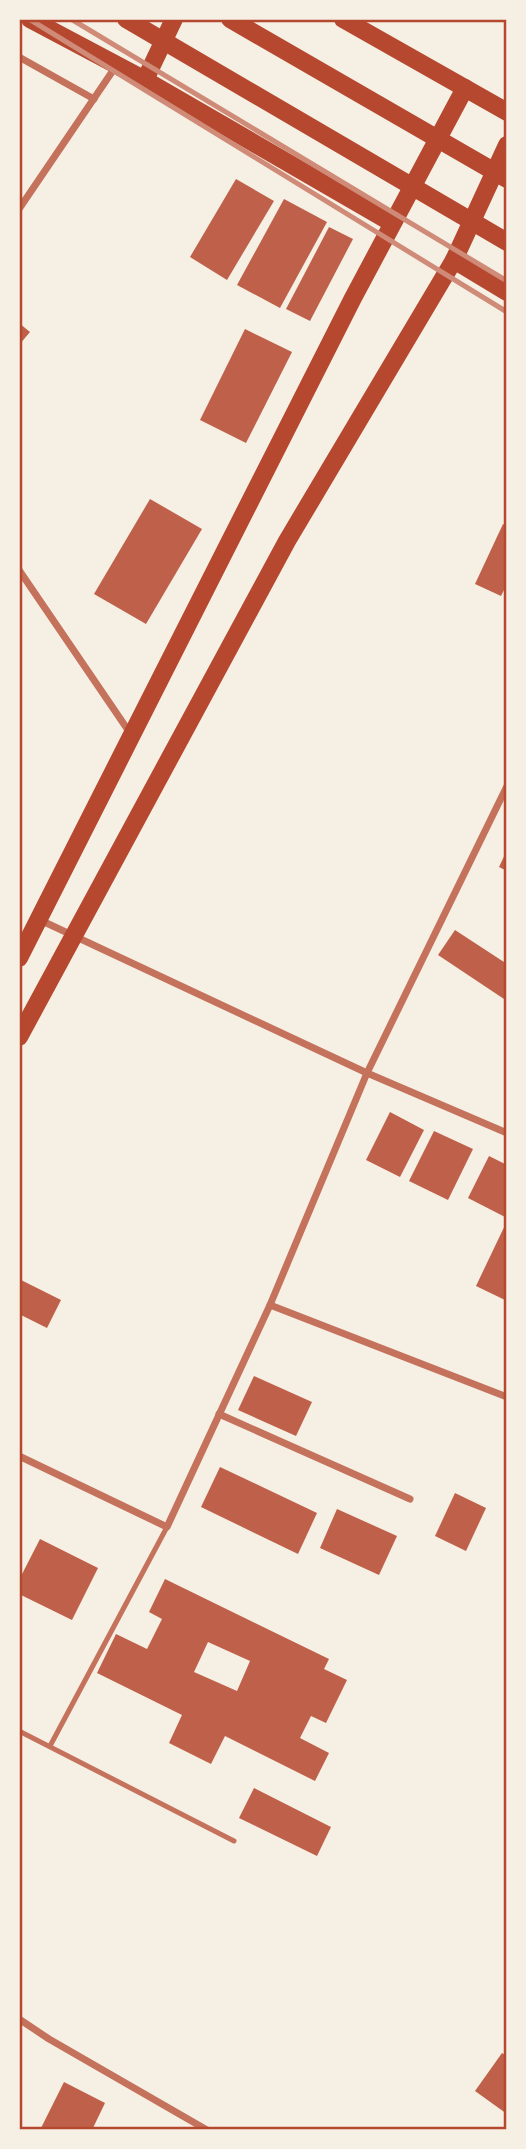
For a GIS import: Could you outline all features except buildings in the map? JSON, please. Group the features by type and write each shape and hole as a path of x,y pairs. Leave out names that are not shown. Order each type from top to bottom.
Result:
{"main road":[{"path":"30,19 145,80 392,223"},
{"path":"126,19 507,242"},
{"path":"145,80 174,19"},
{"path":"230,19 507,179"},
{"path":"343,19 507,111"},
{"path":"19,958 392,223 465,88"},
{"path":"19,1037 287,541 454,260 507,145"},
{"path":"454,260 507,292"}],"street":[{"path":"19,57 94,99"},
{"path":"19,209 116,66"},
{"path":"19,570 133,737"},
{"path":"19,1455 167,1527 270,1305 367,1073 507,786"},
{"path":"40,920 367,1073 507,1133"},
{"path":"270,1305 507,1397"},
{"path":"219,1414 410,1499"},
{"path":"19,2019 207,2130"}],"lane":[{"path":"50,1746 167,1527"},
{"path":"19,1731 234,1841"}],"railway":[{"path":"29,19 507,312"},
{"path":"71,19 507,281"}]}
